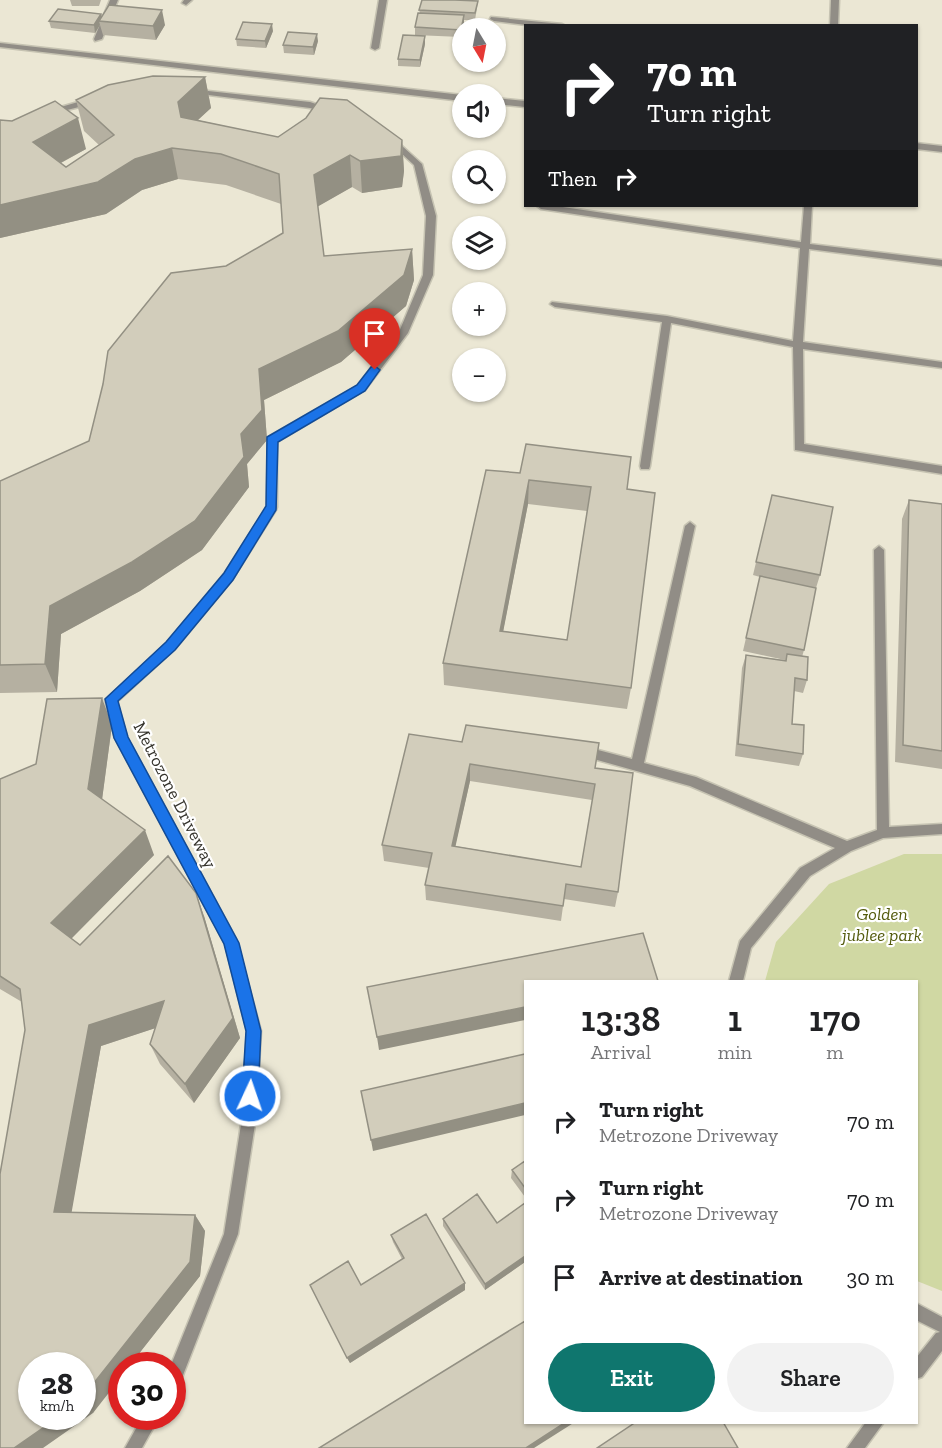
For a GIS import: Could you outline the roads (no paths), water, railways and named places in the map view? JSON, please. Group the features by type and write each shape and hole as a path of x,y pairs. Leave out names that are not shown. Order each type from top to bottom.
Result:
{"street":[{"path":"98,39 114,0"},
{"path":"375,48 383,0"},
{"path":"834,24 835,0"},
{"path":"506,19 545,24"},
{"path":"0,45 452,97"},
{"path":"175,92 197,90 310,105 338,112"},
{"path":"37,115 109,96"},
{"path":"506,102 524,104"},
{"name":"Metrozone Driveway","path":"184,1352 231,1234 249,1118 254,1031 231,943 121,738 111,699 171,646 221,586 272,507 272,440 361,388 403,333 428,275 431,216 418,164 387,135 377,129"},
{"path":"918,146 942,149"},
{"path":"548,207 805,246 942,263"},
{"path":"808,207 798,345 799,447 942,470"},
{"path":"555,304 667,320 798,345 942,365"},
{"path":"645,466 667,320"},
{"path":"637,766 690,526"},
{"path":"879,550 884,833"},
{"path":"572,749 692,781 847,847"},
{"path":"736,980 745,945 805,872 847,847 884,833 942,829"},
{"path":"918,1312 942,1325"},
{"path":"918,1369 942,1340"},
{"path":"855,1448 874,1424"},
{"path":"133,1448 144,1430"}],"park label":[{"name":"Golden jublee park","path":"882,924"}]}
